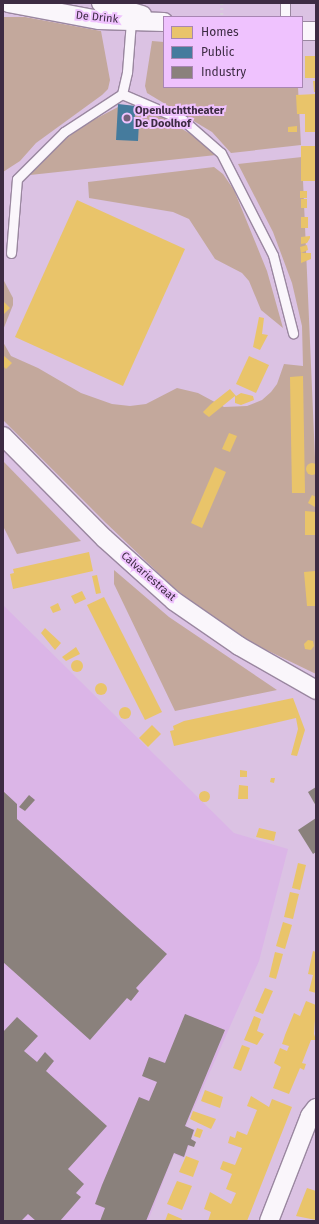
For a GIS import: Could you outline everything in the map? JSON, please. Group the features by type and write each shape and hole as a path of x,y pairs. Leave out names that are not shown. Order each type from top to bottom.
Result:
{"street":[{"name":"De Drink","path":"8,3 99,20 163,22"},
{"name":"De Drink","path":"101,3 163,22"},
{"path":"303,31 316,31"},
{"name":"Calvariestraat","path":"3,436 104,538 174,601 239,646 316,690"},
{"path":"269,1221 310,1116 316,1108"}],"lane":[{"path":"285,3 285,16"},
{"path":"11,252 17,179 64,132 122,94 128,72 131,21"},
{"path":"122,94 183,120 221,154 273,255 293,333"}],"path":[{"path":"222,3 222,16"}],"shaded area":[{"path":"3,17 25,17 101,31 110,80 108,89 102,95 36,143 20,161 3,172"},
{"path":"152,41 163,42 163,88 298,88 301,145 231,153 212,132 147,93 145,86"},
{"path":"118,107 147,110 197,138 216,155 30,175 61,143 82,126"},
{"path":"302,157 316,481 316,674 246,640 213,619 172,586 106,523 3,420 3,342 11,356 38,368 81,393 112,404 130,406 146,404 177,388 198,393 224,407 247,406 262,400 271,392 277,384 284,364 303,366 302,326 292,283 273,232 238,164"},
{"path":"214,167 223,174 234,190 267,271 283,328 261,310 249,281 242,273 215,259 189,219 173,212 89,198 88,182"},
{"path":"3,279 13,298 13,305 3,330"},
{"path":"3,461 81,541 17,554 3,526"},
{"path":"114,570 169,617 277,690 175,711 114,584"},
{"path":"3,605 234,833 288,849 259,961 186,1126 195,1130 184,1158 174,1154 148,1221 3,1221"}],"building: Homes":[{"path":"305,56 316,56 316,78 305,78"},
{"path":"313,81 316,81 316,92 314,92"},
{"path":"316,94 316,132 305,132 305,114 297,114 296,95"},
{"path":"297,126 297,132 288,132 288,127"},
{"path":"301,146 315,146 316,181 301,181"},
{"path":"300,191 307,191 307,198 300,198"},
{"path":"301,199 307,199 307,208 301,208"},
{"path":"77,200 185,249 123,386 15,337"},
{"path":"301,217 308,217 308,228 301,228"},
{"path":"310,236 310,238 307,243 301,244 301,237"},
{"path":"307,245 308,250 301,253 300,247"},
{"path":"301,253 311,253 311,259 301,263"},
{"path":"3,301 10,308 3,315"},
{"path":"259,317 264,318 262,334 268,335 260,350 253,347"},
{"path":"3,355 12,363 6,369 3,366"},
{"path":"249,356 269,365 256,393 236,384"},
{"path":"303,376 305,493 292,493 290,377"},
{"path":"230,389 236,396 241,393 253,396 254,400 241,405 235,403 235,396 209,417 203,412 211,404"},
{"path":"229,433 237,436 230,452 222,449"},
{"path":"310,463 314,463 318,469 314,475 310,475 306,471 306,467"},
{"path":"215,467 226,472 202,528 191,523"},
{"path":"312,495 316,497 315,507 308,503"},
{"path":"305,511 316,512 316,535 305,535"},
{"path":"89,552 93,571 13,589 10,574 14,573 13,569"},
{"path":"315,571 316,606 307,606 304,572"},
{"path":"97,575 101,593 96,594 92,576"},
{"path":"82,591 86,599 75,604 71,596"},
{"path":"104,597 162,712 145,720 87,605"},
{"path":"58,603 61,610 53,613 50,607"},
{"path":"45,628 61,643 55,650 41,633"},
{"path":"308,640 313,641 314,646 311,650 305,649 304,644"},
{"path":"76,647 80,654 66,661 62,657"},
{"path":"75,660 79,660 83,666 79,672 75,672 71,668 71,664"},
{"path":"99,683 103,683 107,689 103,695 99,695 95,691 95,687"},
{"path":"293,698 305,730 297,756 291,755 298,729 296,718 174,746 170,731 174,730 173,726 184,721"},
{"path":"123,707 127,707 131,713 127,719 123,719 119,715 119,711"},
{"path":"152,725 161,734 148,747 139,738"},
{"path":"240,770 247,771 247,777 240,777"},
{"path":"271,778 275,778 274,783 270,782"},
{"path":"239,785 248,786 248,799 238,799"},
{"path":"204,790 208,792 210,796 208,800 204,802 200,800 198,796 200,792"},
{"path":"259,828 276,832 274,841 256,837"},
{"path":"298,863 306,865 300,890 292,888"},
{"path":"290,892 299,894 293,919 284,917"},
{"path":"283,922 292,925 285,949 276,946"},
{"path":"313,951 316,952 316,993 309,991 313,975 308,974"},
{"path":"275,952 283,954 276,979 269,977"},
{"path":"265,988 273,991 263,1014 255,1011"},
{"path":"306,1001 316,1005 314,1034 316,1040 311,1040 302,1063 306,1064 304,1070 300,1068 289,1094 273,1088 281,1067 274,1063 280,1048 287,1051 289,1046 282,1044 285,1035 294,1013 300,1016"},
{"path":"254,1016 261,1019 257,1031 264,1034 257,1045 244,1040"},
{"path":"242,1045 250,1048 241,1071 233,1068"},
{"path":"205,1090 223,1097 220,1108 201,1101"},
{"path":"251,1096 269,1107 272,1099 292,1107 247,1221 208,1221 211,1212 204,1209 210,1192 231,1204 236,1193 226,1189 232,1174 220,1169 223,1161 235,1165 242,1148 228,1143 230,1136 235,1138 237,1131 247,1135 257,1110 247,1106"},
{"path":"193,1111 216,1119 211,1129 190,1119"},
{"path":"197,1128 203,1130 200,1138 194,1136"},
{"path":"186,1156 199,1161 193,1177 179,1172"},
{"path":"177,1181 192,1186 182,1210 167,1204"},
{"path":"307,1188 316,1191 316,1220 296,1216"},
{"path":"168,1213 182,1219 181,1221 165,1221"}],"building: Public":[{"path":"118,104 136,106 134,122 139,122 138,141 116,140"}],"building: Industry":[{"path":"316,787 316,806 308,792"},
{"path":"3,791 17,804 17,819 167,954 136,988 139,991 131,1001 127,998 90,1040 3,962"},
{"path":"29,795 35,800 25,811 19,807"},
{"path":"316,818 316,852 313,854 298,830"},
{"path":"185,1014 225,1030 185,1126 194,1130 191,1139 196,1142 194,1147 188,1145 184,1157 174,1153 146,1221 100,1221 105,1208 95,1204 102,1185 139,1097 149,1101 157,1082 142,1076 149,1057 165,1063"},
{"path":"17,1017 38,1036 24,1051 37,1062 45,1052 54,1061 46,1071 107,1126 68,1169 84,1184 76,1193 81,1197 60,1221 36,1221 28,1214 21,1221 3,1220 3,1032"}],"place":[{"name":"Openluchttheater De Doolhof","path":"127,118"}]}
